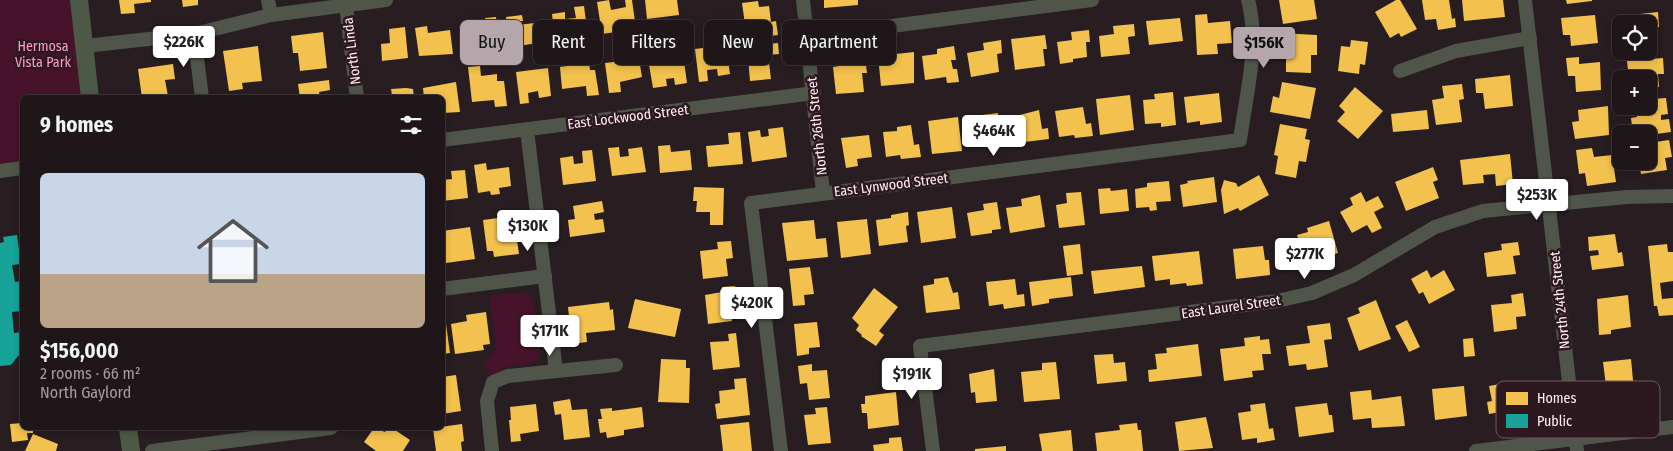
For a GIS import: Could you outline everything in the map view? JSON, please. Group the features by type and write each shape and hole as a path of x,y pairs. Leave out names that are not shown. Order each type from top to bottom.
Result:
{"main road":[{"path":"80,0 90,95"},
{"path":"128,430 131,451"}],"street":[{"path":"268,0 271,15"},
{"path":"85,46 194,34 271,15 386,0"},
{"name":"North 26th Street","path":"803,0 805,20"},
{"path":"896,25 1092,0"},
{"name":"East Lynwood Street","path":"781,451 751,203 1240,140 1252,52 1252,16 1248,0"},
{"name":"North 24th Street","path":"1525,0 1569,381"},
{"name":"North Linda","path":"346,5 357,95"},
{"path":"194,34 202,95"},
{"path":"1400,71 1456,50 1530,38"},
{"name":"North 26th Street","path":"810,65 823,193"},
{"name":"East Lockwood Street","path":"445,140 814,93"},
{"path":"527,130 556,371"},
{"path":"0,171 20,168"},
{"name":"East Laurel Street","path":"933,451 920,346 1277,301 1312,293 1354,275 1435,227 1483,211 1627,197 1673,196"},
{"path":"445,289 545,276"},
{"path":"492,451 487,401 493,382 508,376 616,365"},
{"path":"1660,429 1673,427"},
{"path":"152,451 315,430"},
{"path":"1476,451 1576,445 1614,438"}],"green space":[{"name":"Hermosa Vista Park","path":"0,0 79,0 90,95 20,95 20,168 0,171"},
{"path":"525,292 533,299 540,356 534,363 506,367 490,377 483,364 496,350 489,296"}],"building: Homes":[{"path":"119,0 151,0 151,2 134,4 135,13 121,14"},
{"path":"182,0 198,0 198,5 183,7"},
{"path":"609,0 611,10 626,7 625,0 632,0 635,20 613,20 613,32 603,34 603,20 600,20 597,2"},
{"path":"645,0 677,0 679,15 647,19"},
{"path":"824,0 858,0 858,5 824,8"},
{"path":"1279,0 1314,0 1317,19 1283,24"},
{"path":"1396,0 1400,0 1417,29 1401,37 1399,33 1390,38 1375,12"},
{"path":"1422,0 1449,0 1452,19 1455,18 1456,27 1438,30 1436,19 1425,20"},
{"path":"1462,0 1503,0 1505,17 1464,21"},
{"path":"1566,0 1592,0 1592,1 1567,4"},
{"path":"758,1 759,7 769,6 771,20 744,20 742,3"},
{"path":"584,6 586,20 553,20 552,14 565,12 565,19 576,18 574,7"},
{"path":"1658,12 1659,27 1657,27 1657,15 1631,15"},
{"path":"1207,14 1208,23 1230,21 1232,43 1217,44 1218,54 1197,55 1195,15"},
{"path":"522,15 523,20 506,20 506,17"},
{"path":"1595,15 1598,43 1571,46 1570,35 1563,35 1561,18"},
{"path":"496,17 496,20 485,20 485,18"},
{"path":"1180,18 1183,41 1149,45 1146,21"},
{"path":"776,21 778,35 772,36 772,22"},
{"path":"533,23 533,44 523,45 523,24"},
{"path":"1134,24 1135,36 1128,37 1130,54 1101,57 1099,36 1114,34 1113,26"},
{"path":"427,26 428,33 450,30 453,54 419,56 415,28"},
{"path":"405,27 408,58 382,61 381,44 390,43 389,29"},
{"path":"1089,30 1090,42 1086,42 1087,57 1073,59 1073,62 1060,64 1057,42 1072,40 1071,32"},
{"path":"323,32 327,68 300,71 298,53 293,53 291,36"},
{"path":"1280,33 1317,35 1317,55 1311,55 1311,73 1286,72 1286,52 1279,51"},
{"path":"1045,35 1047,49 1043,49 1045,66 1015,70 1011,39"},
{"path":"1001,40 1002,53 997,54 999,72 971,77 967,53 984,50 983,43"},
{"path":"1351,40 1368,42 1365,65 1360,64 1359,74 1338,71 1341,46 1350,47"},
{"path":"778,43 779,54 772,55 772,44"},
{"path":"258,46 262,81 242,83 243,89 229,91 223,51"},
{"path":"954,46 956,60 951,60 953,69 957,69 959,82 947,83 946,77 925,80 922,56 937,54 937,49"},
{"path":"704,48 704,65 729,65 730,74 718,76 717,69 707,70 708,81 699,82 695,49"},
{"path":"914,52 914,83 881,86 879,65 896,65 896,54"},
{"path":"1579,57 1579,64 1600,62 1601,90 1576,92 1575,76 1568,76 1566,58"},
{"path":"1663,58 1664,74 1658,74 1659,87 1657,87 1657,70 1628,70 1627,61"},
{"path":"613,62 613,65 640,65 642,77 620,82 621,92 609,93 605,63"},
{"path":"173,64 175,79 165,80 168,95 142,95 138,69"},
{"path":"589,65 590,70 595,70 599,95 587,96 586,86 562,89 560,67"},
{"path":"649,65 685,65 687,83 675,85 674,78 666,79 667,86 653,88"},
{"path":"749,65 769,65 771,79 750,81"},
{"path":"866,65 867,73 862,73 864,92 836,94 833,67"},
{"path":"480,66 481,76 497,74 497,81 504,81 507,106 495,107 494,100 472,102 468,67"},
{"path":"548,68 551,96 539,98 538,91 528,93 529,103 520,104 516,72"},
{"path":"1510,75 1513,106 1485,109 1483,93 1476,93 1475,79"},
{"path":"329,80 330,90 319,92 320,95 300,95 298,84"},
{"path":"456,82 460,112 445,113 445,95 424,95 423,88"},
{"path":"1282,82 1316,88 1310,119 1270,112 1273,96 1279,98"},
{"path":"1462,84 1464,99 1459,100 1462,122 1436,125 1432,100 1444,98 1442,86"},
{"path":"1355,87 1383,111 1358,139 1337,121 1345,112 1339,106"},
{"path":"391,89 413,89 414,95 392,95"},
{"path":"1173,92 1176,125 1161,127 1161,123 1145,124 1143,100 1155,99 1154,94"},
{"path":"1219,93 1222,122 1200,125 1200,121 1187,123 1184,97"},
{"path":"1130,95 1134,130 1100,135 1096,99"},
{"path":"1666,98 1668,114 1661,115 1661,120 1669,119 1671,132 1657,134 1657,125 1632,125 1631,118 1637,117 1637,115 1657,115 1657,99"},
{"path":"1608,106 1609,135 1575,139 1572,122 1579,121 1578,110"},
{"path":"1083,107 1086,124 1091,123 1093,136 1075,138 1074,135 1059,137 1055,111"},
{"path":"1039,110 1042,129 1048,128 1049,139 1015,143 1012,117"},
{"path":"1427,110 1429,129 1393,132 1391,114"},
{"path":"998,113 1000,135 1005,134 1006,146 988,148 988,144 972,146 970,122 982,121 982,115"},
{"path":"958,117 962,151 932,154 928,121"},
{"path":"1280,124 1307,129 1305,139 1310,140 1306,162 1299,161 1296,178 1275,174 1278,156 1274,155"},
{"path":"911,125 914,145 919,144 921,157 901,159 900,155 886,157 883,132 897,131 897,127"},
{"path":"783,127 787,157 752,162 748,132 760,130 761,137 769,136 768,129"},
{"path":"740,132 743,164 708,167 706,146 729,144 728,133"},
{"path":"869,135 872,157 857,159 858,166 846,168 841,138"},
{"path":"1669,140 1672,157 1665,158 1667,170 1641,174 1640,170 1657,170 1657,142"},
{"path":"670,145 671,152 690,150 692,170 660,173 658,146"},
{"path":"619,147 620,157 629,156 628,149 642,147 646,172 612,176 608,148"},
{"path":"1592,148 1594,157 1612,155 1612,170 1614,170 1616,182 1587,186 1585,173 1579,174 1576,150"},
{"path":"592,150 596,181 563,185 560,158 573,156 574,164 583,163 582,151"},
{"path":"1510,154 1513,184 1496,186 1495,174 1483,175 1484,183 1463,185 1460,160"},
{"path":"486,163 487,170 509,167 511,186 499,188 500,194 491,195 490,191 478,193 474,165"},
{"path":"1433,167 1438,180 1433,182 1439,198 1406,211 1395,182"},
{"path":"465,170 468,198 445,201 445,180 452,179 451,171"},
{"path":"1259,175 1269,195 1240,211 1238,208 1224,214 1221,190 1224,180 1236,183 1238,187"},
{"path":"1214,177 1217,202 1183,207 1180,185 1188,183 1187,181"},
{"path":"1169,181 1171,201 1156,202 1157,210 1150,211 1149,207 1136,208 1135,189 1147,187 1147,183"},
{"path":"694,187 724,188 723,225 710,225 710,212 696,212 697,201 693,201"},
{"path":"1110,188 1111,191 1127,189 1129,211 1100,214 1098,189"},
{"path":"1081,192 1085,225 1059,228 1056,205 1067,203 1066,193"},
{"path":"1361,192 1366,202 1378,196 1384,207 1374,212 1382,228 1372,233 1367,225 1352,233 1340,212 1353,205 1350,198"},
{"path":"1040,195 1045,227 1010,233 1006,208 1022,206 1021,199"},
{"path":"602,201 604,212 594,214 595,220 603,219 605,232 570,237 568,220 575,219 573,206"},
{"path":"997,202 1001,229 992,230 992,233 971,236 967,213 984,210 983,204"},
{"path":"952,207 956,238 921,243 917,212"},
{"path":"908,212 909,225 906,226 908,242 879,246 876,220 891,218 891,215"},
{"path":"498,218 499,221 514,219 519,254 494,257 493,251 487,251 483,220"},
{"path":"867,219 871,254 841,258 837,222"},
{"path":"814,220 816,239 826,238 828,257 787,261 782,223"},
{"path":"1329,221 1338,253 1322,258 1320,252 1304,257 1297,235 1308,232 1307,228"},
{"path":"470,227 475,259 446,263 445,231"},
{"path":"1615,234 1618,253 1622,252 1624,266 1592,270 1590,256 1599,255 1598,250 1589,251 1588,237"},
{"path":"731,241 733,258 726,259 728,276 703,279 700,251 718,249 717,242"},
{"path":"1518,242 1520,255 1513,256 1516,274 1487,277 1484,253 1502,250 1501,244"},
{"path":"1080,244 1083,274 1067,276 1063,246"},
{"path":"1667,244 1668,252 1673,252 1673,281 1660,283 1662,299 1673,298 1673,315 1659,316 1657,306 1654,306 1648,246"},
{"path":"1263,246 1265,260 1269,260 1270,275 1236,279 1233,249"},
{"path":"1199,251 1203,284 1187,286 1186,283 1170,285 1170,279 1155,281 1152,256"},
{"path":"1142,266 1145,287 1094,294 1091,271"},
{"path":"810,267 814,294 804,295 805,305 793,306 789,269"},
{"path":"1427,270 1431,278 1444,270 1455,290 1429,304 1423,292 1419,294 1411,279"},
{"path":"948,277 953,293 958,292 960,309 926,313 923,286 934,284 934,279"},
{"path":"1071,277 1073,296 1049,299 1049,303 1032,306 1029,282"},
{"path":"1015,279 1017,295 1024,294 1025,306 1004,309 1003,304 989,306 986,282"},
{"path":"735,286 737,303 730,304 732,321 708,324 705,295 722,292 722,287"},
{"path":"874,288 898,307 879,331 884,335 876,346 861,336 856,330 859,325 852,318"},
{"path":"1523,293 1526,316 1516,317 1517,329 1494,332 1491,305 1512,303 1511,295"},
{"path":"1628,295 1631,327 1611,330 1611,334 1599,335 1597,299"},
{"path":"635,299 681,309 675,337 628,328"},
{"path":"1376,300 1391,339 1359,351 1347,318 1360,313 1358,308"},
{"path":"609,302 610,310 613,309 615,330 586,333 587,342 572,344 568,307"},
{"path":"486,312 490,344 483,345 484,350 455,354 451,324 467,321 466,315"},
{"path":"1407,320 1420,347 1409,352 1395,326"},
{"path":"817,322 820,347 809,348 809,354 797,356 794,324"},
{"path":"1330,323 1332,339 1324,340 1328,367 1307,370 1306,364 1289,366 1286,346 1310,343 1307,326"},
{"path":"445,324 446,324 450,353 445,354"},
{"path":"736,333 740,367 713,370 710,342 729,341 728,334"},
{"path":"1260,336 1260,340 1269,339 1271,354 1262,354 1264,370 1252,371 1253,377 1224,381 1220,349 1245,346 1244,338"},
{"path":"1473,338 1475,356 1464,357 1463,339"},
{"path":"1198,344 1202,376 1149,382 1148,370 1157,369 1155,354 1167,353 1166,348"},
{"path":"1113,354 1114,363 1125,362 1127,381 1097,384 1094,355"},
{"path":"661,359 686,360 686,368 690,368 689,403 658,402"},
{"path":"1631,359 1633,381 1605,381 1603,362"},
{"path":"1056,362 1060,399 1024,402 1021,372 1042,370 1042,363"},
{"path":"812,364 812,371 827,370 830,398 809,400 807,383 800,384 798,366"},
{"path":"994,369 997,401 976,403 975,392 971,393 969,374"},
{"path":"456,375 461,411 445,414 445,377"},
{"path":"746,378 750,415 717,419 715,404 720,403 719,391 735,389 734,379"},
{"path":"1496,385 1496,413 1489,414 1487,402 1492,401 1489,386"},
{"path":"1464,386 1467,416 1435,420 1432,389"},
{"path":"1371,390 1372,400 1401,396 1405,426 1372,428 1371,418 1353,420 1350,392"},
{"path":"896,392 899,425 868,429 867,413 862,413 861,404 865,404 865,396"},
{"path":"570,399 572,410 587,409 590,437 564,440 561,414 555,415 553,402"},
{"path":"1265,403 1269,429 1273,428 1275,440 1257,443 1257,438 1242,440 1238,413 1251,411 1250,405"},
{"path":"1327,403 1329,415 1332,415 1334,432 1299,437 1295,407"},
{"path":"536,404 539,431 520,434 521,441 511,442 510,407"},
{"path":"642,407 644,427 624,430 624,435 607,438 606,432 600,433 598,419 602,419 600,409 612,408 612,411"},
{"path":"827,407 831,443 808,445 804,415 816,414 815,408"},
{"path":"1206,417 1213,448 1179,451 1175,422"},
{"path":"749,422 752,451 723,451 720,425"},
{"path":"20,423 20,430 33,430 33,433 27,433 28,440 12,442 10,424"},
{"path":"1137,423 1138,430 1141,430 1143,451 1097,451 1095,433 1120,430 1119,425"},
{"path":"462,424 464,441 461,442 462,451 436,451 433,430 445,430 445,426"},
{"path":"373,430 385,432 386,430 395,430 410,440 403,451 376,451 364,442"},
{"path":"1071,430 1073,451 1042,451 1039,434"},
{"path":"33,434 58,444 56,451 25,451"},
{"path":"901,437 903,451 874,451 873,445 889,443 889,438"},
{"path":"1006,446 1006,451 975,451 975,449"}],"building: Public":[{"path":"17,235 20,264 12,265 15,282 20,281 20,311 12,312 14,333 20,332 20,354 11,365 0,366 0,243 4,242 3,237"}]}
